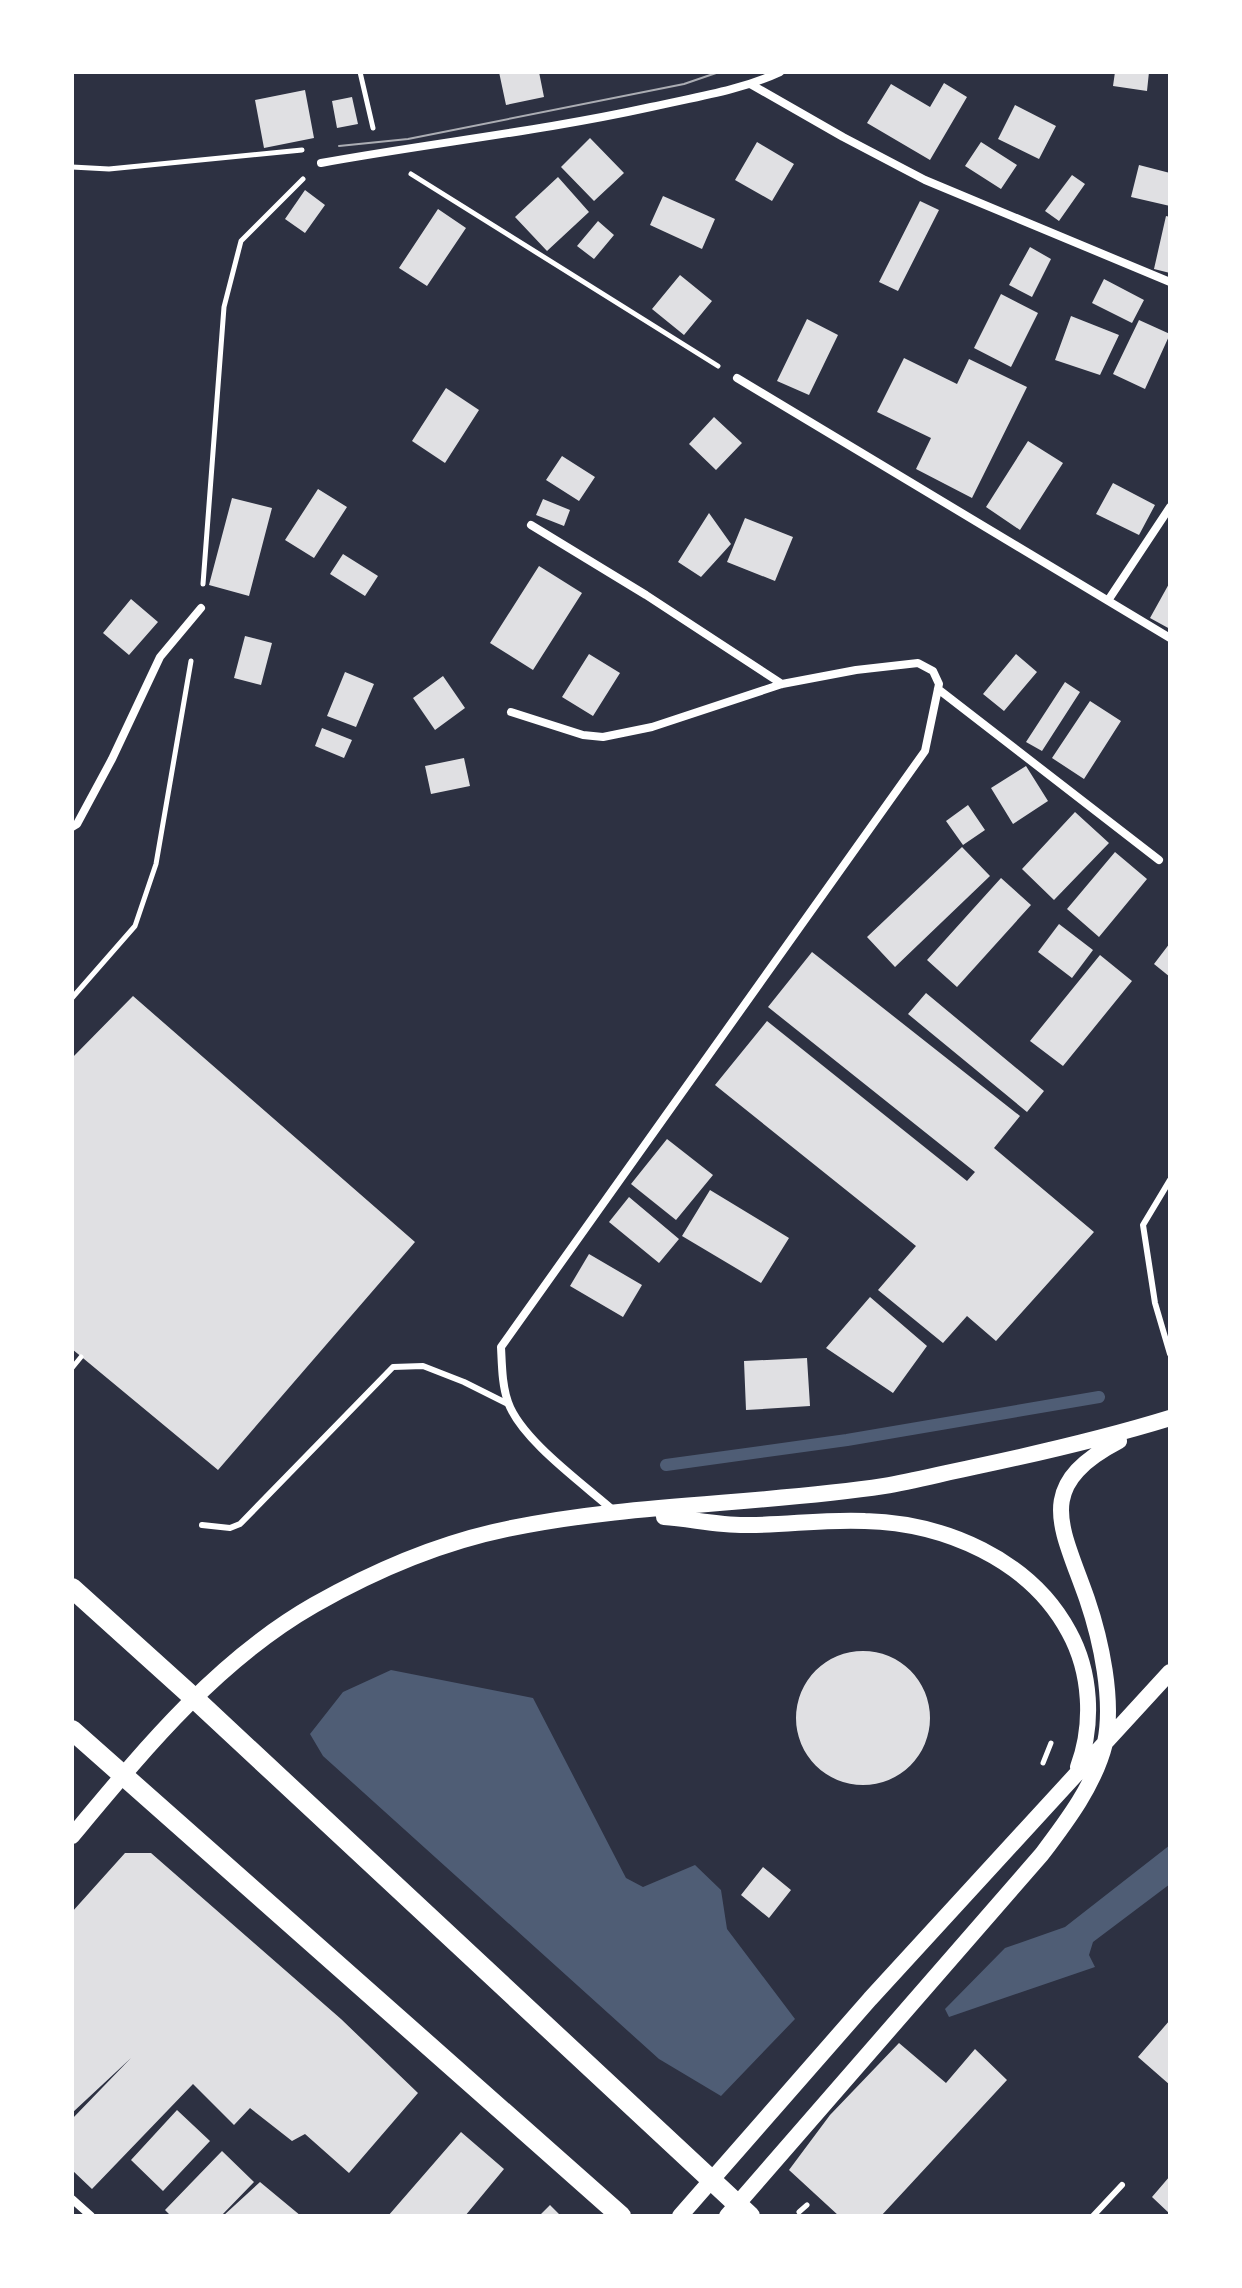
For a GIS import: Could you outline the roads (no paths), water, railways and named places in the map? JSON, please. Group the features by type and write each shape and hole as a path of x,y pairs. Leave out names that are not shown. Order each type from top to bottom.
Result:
{"main road":[{"path":"72,1836 124,1774 218,1674 239,1657 312,1606 376,1572 438,1547 507,1529 616,1513 885,1486 1097,1440 1163,1420"},
{"path":"72,1588 710,2180 738,2212 1042,1854 1092,1779 1105,1742 1105,1674 1096,1629 1074,1570 1060,1518 1062,1496 1072,1474 1093,1455 1163,1420"},
{"path":"616,1513 745,1525 865,1521 909,1526 954,1536 996,1557 1025,1577 1045,1598 1062,1618 1078,1648 1085,1673 1088,1716 1076,1773"},
{"path":"680,2216 1170,1672"},
{"path":"72,1730 621,2216"}],"street":[{"path":"321,163 495,137 752,85 780,72"},
{"path":"752,85 925,180 1170,282"},
{"path":"737,378 1170,638"},
{"path":"1109,599 1170,507"},
{"path":"531,525 646,595 782,684"},
{"path":"72,827 77,824 112,759 160,657 201,608"},
{"path":"511,712 569,731 603,737 652,727 782,684 856,670 918,663 928,666 936,675 938,689 925,751 501,1347 502,1377 508,1404 535,1441 616,1513"},
{"path":"938,689 1159,860"},
{"path":"72,2199 91,2216"}],"lane":[{"path":"1170,1180 1143,1225 1155,1303 1170,1354"},
{"path":"202,1525 230,1528 240,1524 393,1367 423,1366 508,1404"},
{"path":"1093,2216 1122,2185"}],"water":[{"path":"391,1670 533,1698 626,1878 643,1887 695,1865 721,1890 727,1929 795,2019 721,2096 659,2059 323,1756 310,1734 343,1692"},
{"path":"1170,1845 1170,1884 1093,1942 1089,1955 1095,1967 949,2017 945,2009 1005,1948 1065,1927"}],"waterway":[{"path":"666,1465 847,1440 1099,1397"}],"tram line":[{"path":"339,146 408,139 684,84 719,72"}]}
